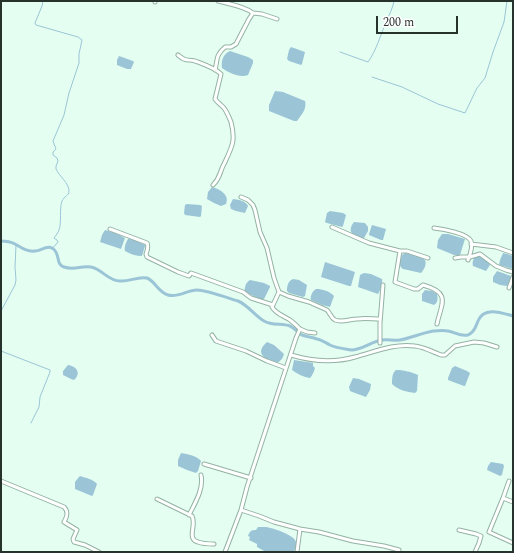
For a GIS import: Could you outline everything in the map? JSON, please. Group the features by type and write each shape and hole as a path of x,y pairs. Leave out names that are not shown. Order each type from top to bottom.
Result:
{"street":[{"path":"218,1 240,7 253,13 262,14 277,19"},
{"path":"215,70 216,60 220,52 225,47 231,47 236,44 248,19 253,13"},
{"path":"178,55 185,60 195,61 215,70 219,72 221,76 215,99 225,109 229,116 234,138 220,177 212,185"},
{"path":"241,197 248,200 253,205 260,232 267,248 279,292 272,307 273,309 278,314 297,325 300,330 315,333"},
{"path":"332,227 369,243 407,251 428,258"},
{"path":"434,228 450,231 467,237 471,242 469,258"},
{"path":"110,230 147,243 147,257 178,272 189,276 191,273 242,292 251,298 273,305"},
{"path":"471,244 496,247 513,253"},
{"path":"400,250 395,282 414,289 418,289 423,285 436,290 441,295 443,298 441,311 436,324"},
{"path":"455,258 469,258 480,254 496,266 513,272"},
{"path":"509,288 513,277"},
{"path":"380,343 380,319 383,285"},
{"path":"279,292 327,310 335,320 346,321 358,319 380,319"},
{"path":"225,552 241,510 286,368 300,330"},
{"path":"212,336 216,341 241,349 286,368"},
{"path":"291,355 311,359 333,360 403,346 416,346 441,355 445,355 455,346 474,342 497,347"},
{"path":"204,464 251,478"},
{"path":"189,515 198,497 202,480 201,475"},
{"path":"1,481 64,507 68,512 64,522 77,530 73,539 74,542 85,545 96,551"},
{"path":"509,481 489,532 513,543"},
{"path":"503,498 513,502"},
{"path":"156,499 192,516 194,520 192,538 194,540 200,543 214,544"},
{"path":"241,510 274,522 300,529 399,550"},
{"path":"296,552 300,529"},
{"path":"459,530 481,536 475,552"}],"water":[{"path":"291,47 305,52 301,65 287,59"},
{"path":"230,51 253,60 248,75 242,76 228,72 222,68 223,58"},
{"path":"119,56 134,62 131,69 117,65"},
{"path":"275,91 283,92 305,101 305,109 297,121 269,111 269,105"},
{"path":"212,187 224,193 227,198 226,204 221,206 207,199 208,192"},
{"path":"233,199 247,204 248,206 245,213 231,209 230,205"},
{"path":"185,205 202,206 201,216 185,215"},
{"path":"330,211 343,213 346,215 342,227 325,222 327,213"},
{"path":"354,222 365,223 368,227 368,231 364,238 354,236 352,234 351,229"},
{"path":"372,225 386,229 383,240 369,235"},
{"path":"105,230 116,233 125,238 121,249 100,242"},
{"path":"442,234 448,234 465,239 460,255 454,255 437,248 438,240"},
{"path":"129,238 145,245 142,256 133,255 125,251"},
{"path":"405,253 416,255 425,260 425,267 421,273 401,268 400,261 402,255"},
{"path":"503,253 513,256 513,269 499,265"},
{"path":"476,256 484,258 489,263 490,265 486,271 473,266 473,261"},
{"path":"325,262 355,272 351,286 321,277"},
{"path":"497,271 511,276 507,286 493,282 493,277"},
{"path":"364,273 371,274 382,279 378,294 358,287 360,275"},
{"path":"293,279 299,280 307,285 305,296 303,297 287,291 288,284"},
{"path":"250,280 270,286 264,299 260,299 245,292 247,282"},
{"path":"316,289 321,289 334,296 330,307 311,300 313,291"},
{"path":"425,290 432,291 437,294 438,297 434,305 422,301 422,294"},
{"path":"267,342 274,345 284,354 282,359 277,363 269,360 261,353 263,346"},
{"path":"294,360 313,363 315,368 310,378 292,370"},
{"path":"68,365 76,368 78,372 78,375 74,380 63,375 63,371"},
{"path":"455,366 470,373 465,386 448,380 452,368"},
{"path":"396,370 407,371 418,375 417,391 415,393 397,388 392,384 393,374"},
{"path":"353,378 371,384 370,390 366,397 350,391 349,387"},
{"path":"181,453 195,457 201,461 196,473 178,466 178,460"},
{"path":"491,462 503,464 502,475 500,476 487,470"},
{"path":"80,476 97,484 92,496 75,489 75,482"},
{"path":"258,527 272,528 295,539 296,547 294,552 266,552 257,547 257,544 249,540 250,537 248,536 251,531 256,530"}],"waterway":[{"path":"43,1 35,23 36,25 78,37 82,40 79,63 69,93 64,115 53,141 56,149 53,152 53,155 58,161 56,169 69,188 69,191 62,201 60,227 54,238 58,242 52,249"},
{"path":"340,52 368,62 376,48 394,1"},
{"path":"372,77 402,87 438,104 465,113 477,88 485,78 504,22 507,1"},
{"path":"1,241 7,241 29,251 37,251 50,247 55,250 61,266 64,267 91,267 112,279 123,281 147,278 150,279 162,292 172,296 197,290 223,296 242,303 267,323 290,326 302,335 321,340 335,347 351,350 359,349 378,341 400,340 433,331 446,331 460,335 468,335 476,327 478,321 484,313 504,313 513,316"},
{"path":"1,311 15,285 16,245"},
{"path":"1,351 50,370 40,397 39,407 31,423"}]}
